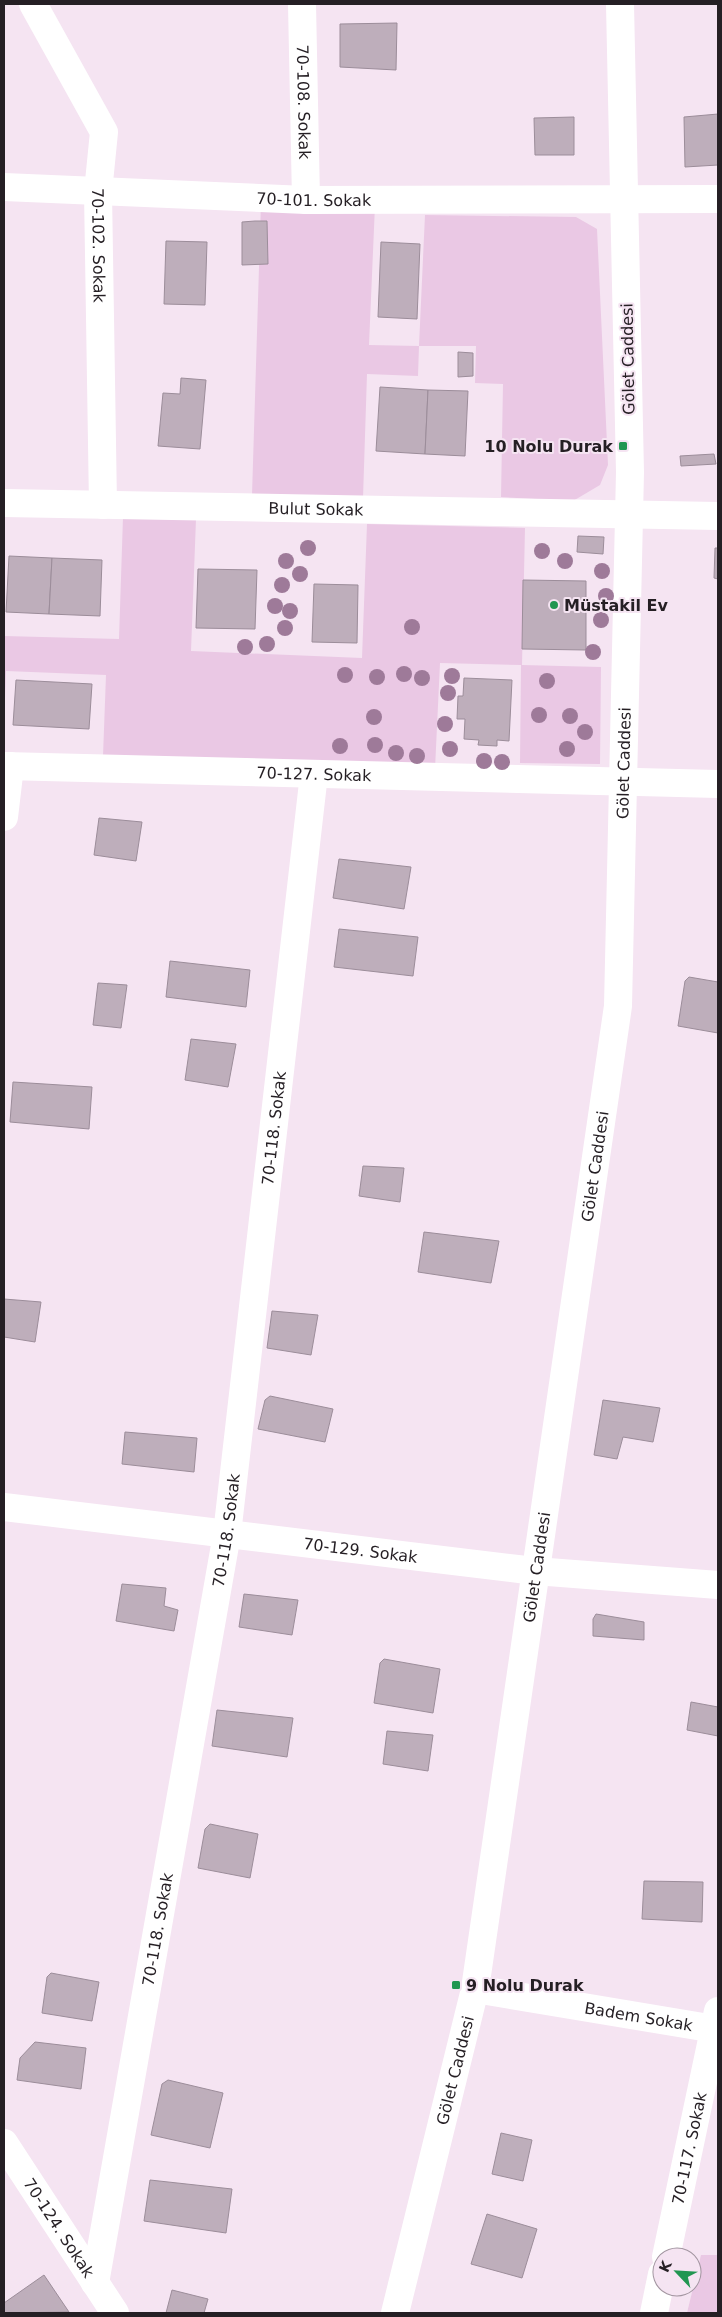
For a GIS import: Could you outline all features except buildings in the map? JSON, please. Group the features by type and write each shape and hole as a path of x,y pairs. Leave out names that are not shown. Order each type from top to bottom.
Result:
{"street":[{"name":"70-102. Sokak","path":"32,4 104,132 98,192 103,505"},
{"name":"70-108. Sokak","path":"302,4 306,200"},
{"name":"Gölet Caddesi","path":"395,2313 475,1989 618,1006 629,516 620,4"},
{"name":"70-101. Sokak","path":"4,187 306,200 718,199"},
{"name":"Bulut Sokak","path":"4,503 629,516 718,516"},
{"name":"70-127. Sokak","path":"7,766 718,784"},
{"path":"4,817 7,766"},
{"name":"70-118. Sokak","path":"95,2282 227,1534 314,774"},
{"name":"70-129. Sokak","path":"4,1507 535,1572 718,1585"},
{"name":"Badem Sokak","path":"475,1989 717,2020"},
{"name":"70-117. Sokak","path":"668,2247 717,2020"},
{"name":"70-124. Sokak","path":"4,2143 115,2313"},
{"path":"654,2313 657,2297"}],"shaded area":[{"path":"261,202 375,205 369,345 419,346 418,376 367,374 363,498 252,495"},
{"path":"425,215 576,217 597,229 608,465 600,485 573,501 501,497 503,384 475,383 476,346 419,346"},
{"path":"123,517 196,519 191,651 362,658 367,524 525,528 522,665 601,667 600,764 520,763 521,665 440,663 435,769 103,756 106,675 6,671 4,725 4,636 119,639"},
{"path":"702,2255 718,2255 718,2313 687,2313 691,2297 702,2297"}],"place":[{"name":"10 Nolu Durak","path":"623,446"},
{"name":"Müstakil Ev","path":"554,605"},
{"name":"9 Nolu Durak","path":"456,1985"}]}
